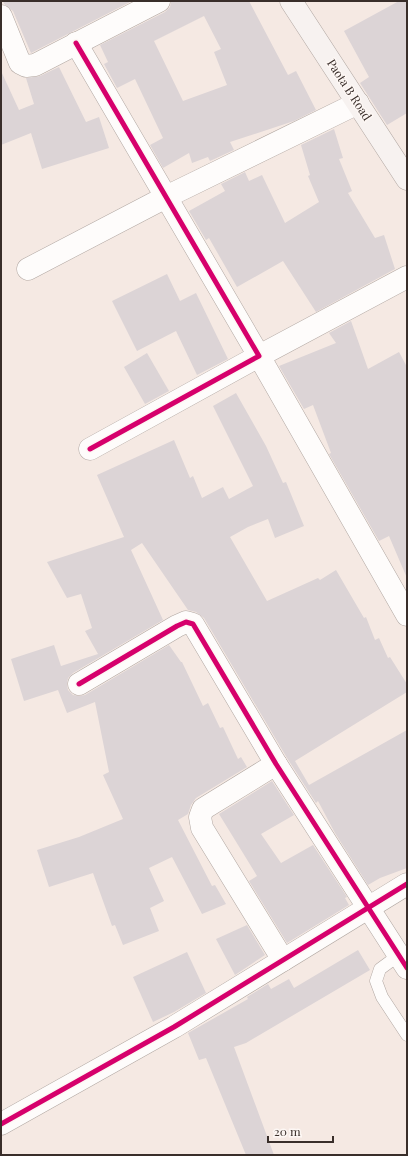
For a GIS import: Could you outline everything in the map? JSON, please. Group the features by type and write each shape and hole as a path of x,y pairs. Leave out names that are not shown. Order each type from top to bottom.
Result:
{"street":[{"path":"1,16 20,63 26,66 35,65 159,1"},
{"name":"Paota B Road","path":"291,1 407,179"},
{"path":"76,44 259,356 407,615"},
{"path":"28,269 166,197 358,103"},
{"path":"90,449 407,277"},
{"path":"79,684 177,626 186,622 193,624 276,764 403,962"},
{"path":"276,764 203,809 200,817 202,828 283,960"},
{"path":"1,1124 174,1027 407,884"}],"lane":[{"path":"403,962 380,969 376,981 382,996 407,1035"}],"building":[{"path":"3,1 132,1 31,53 13,11 4,4"},
{"path":"171,1 249,1 288,75 296,71 316,110 294,121 230,142 234,150 210,161 208,157 192,163 189,153 163,168 150,145 163,138 135,79 117,88 104,64 108,62 100,45 165,12 170,7","holes":["204,16 221,49 214,52 227,85 183,101 154,41"]},
{"path":"399,1 407,1 407,113 387,125 360,83 369,77 344,31"},
{"path":"59,67 86,122 99,117 109,148 42,169 31,133 1,145 1,71 19,110 34,104 26,78 40,76"},
{"path":"334,129 343,158 339,159 352,191 348,193 375,238 384,235 395,269 316,312 283,261 237,287 209,238 206,240 189,211 225,191 221,184 245,172 249,181 262,175 285,223 319,202 308,176 310,175 301,145"},
{"path":"167,274 180,301 196,293 228,359 197,375 176,331 137,351 112,301"},
{"path":"351,321 368,369 399,352 407,367 407,578 389,536 379,541 329,454 331,453 313,405 304,409 279,366 336,343 329,333"},
{"path":"147,353 169,391 145,404 124,367"},
{"path":"236,393 266,446 283,483 286,482 304,526 275,538 268,519 248,527 230,537 267,601 318,578 320,580 336,570 364,618 366,617 375,640 379,638 388,658 390,657 407,684 407,692 295,761 309,785 407,730 407,868 380,878 368,885 335,833 318,801 316,803 287,758 204,618 196,612 188,610 142,543 131,550 163,620 73,673 68,678 68,690 73,695 85,695 169,645 182,662 203,706 208,703 220,728 223,727 238,759 241,757 247,767 196,798 191,805 188,814 178,820 212,886 215,885 226,904 202,914 172,857 149,868 164,901 150,908 159,931 123,945 115,925 112,926 93,873 49,887 37,850 79,837 123,819 103,775 109,772 95,702 67,713 58,690 24,701 11,659 54,645 61,666 98,654 85,631 92,628 81,594 67,598 47,562 124,537 97,475 174,440 190,478 193,476 202,498 223,487 229,499 253,486 213,406"},
{"path":"272,781 294,815 261,834 281,863 313,845 347,897 345,898 349,905 287,943 249,881 257,876 219,814"},
{"path":"247,925 265,955 235,975 216,939"},
{"path":"358,950 370,970 246,1043 234,1047 274,1155 246,1155 206,1058 199,1060 188,1033 248,999 247,997 268,984 271,989 289,979 294,988"},
{"path":"187,952 206,993 174,1012 153,1022 133,977"}],"cycle path":[{"path":"76,43 259,356 90,449"},
{"path":"79,684 177,626 186,622 193,624 276,764 407,968"},
{"path":"1,1124 174,1027 407,884"}]}
